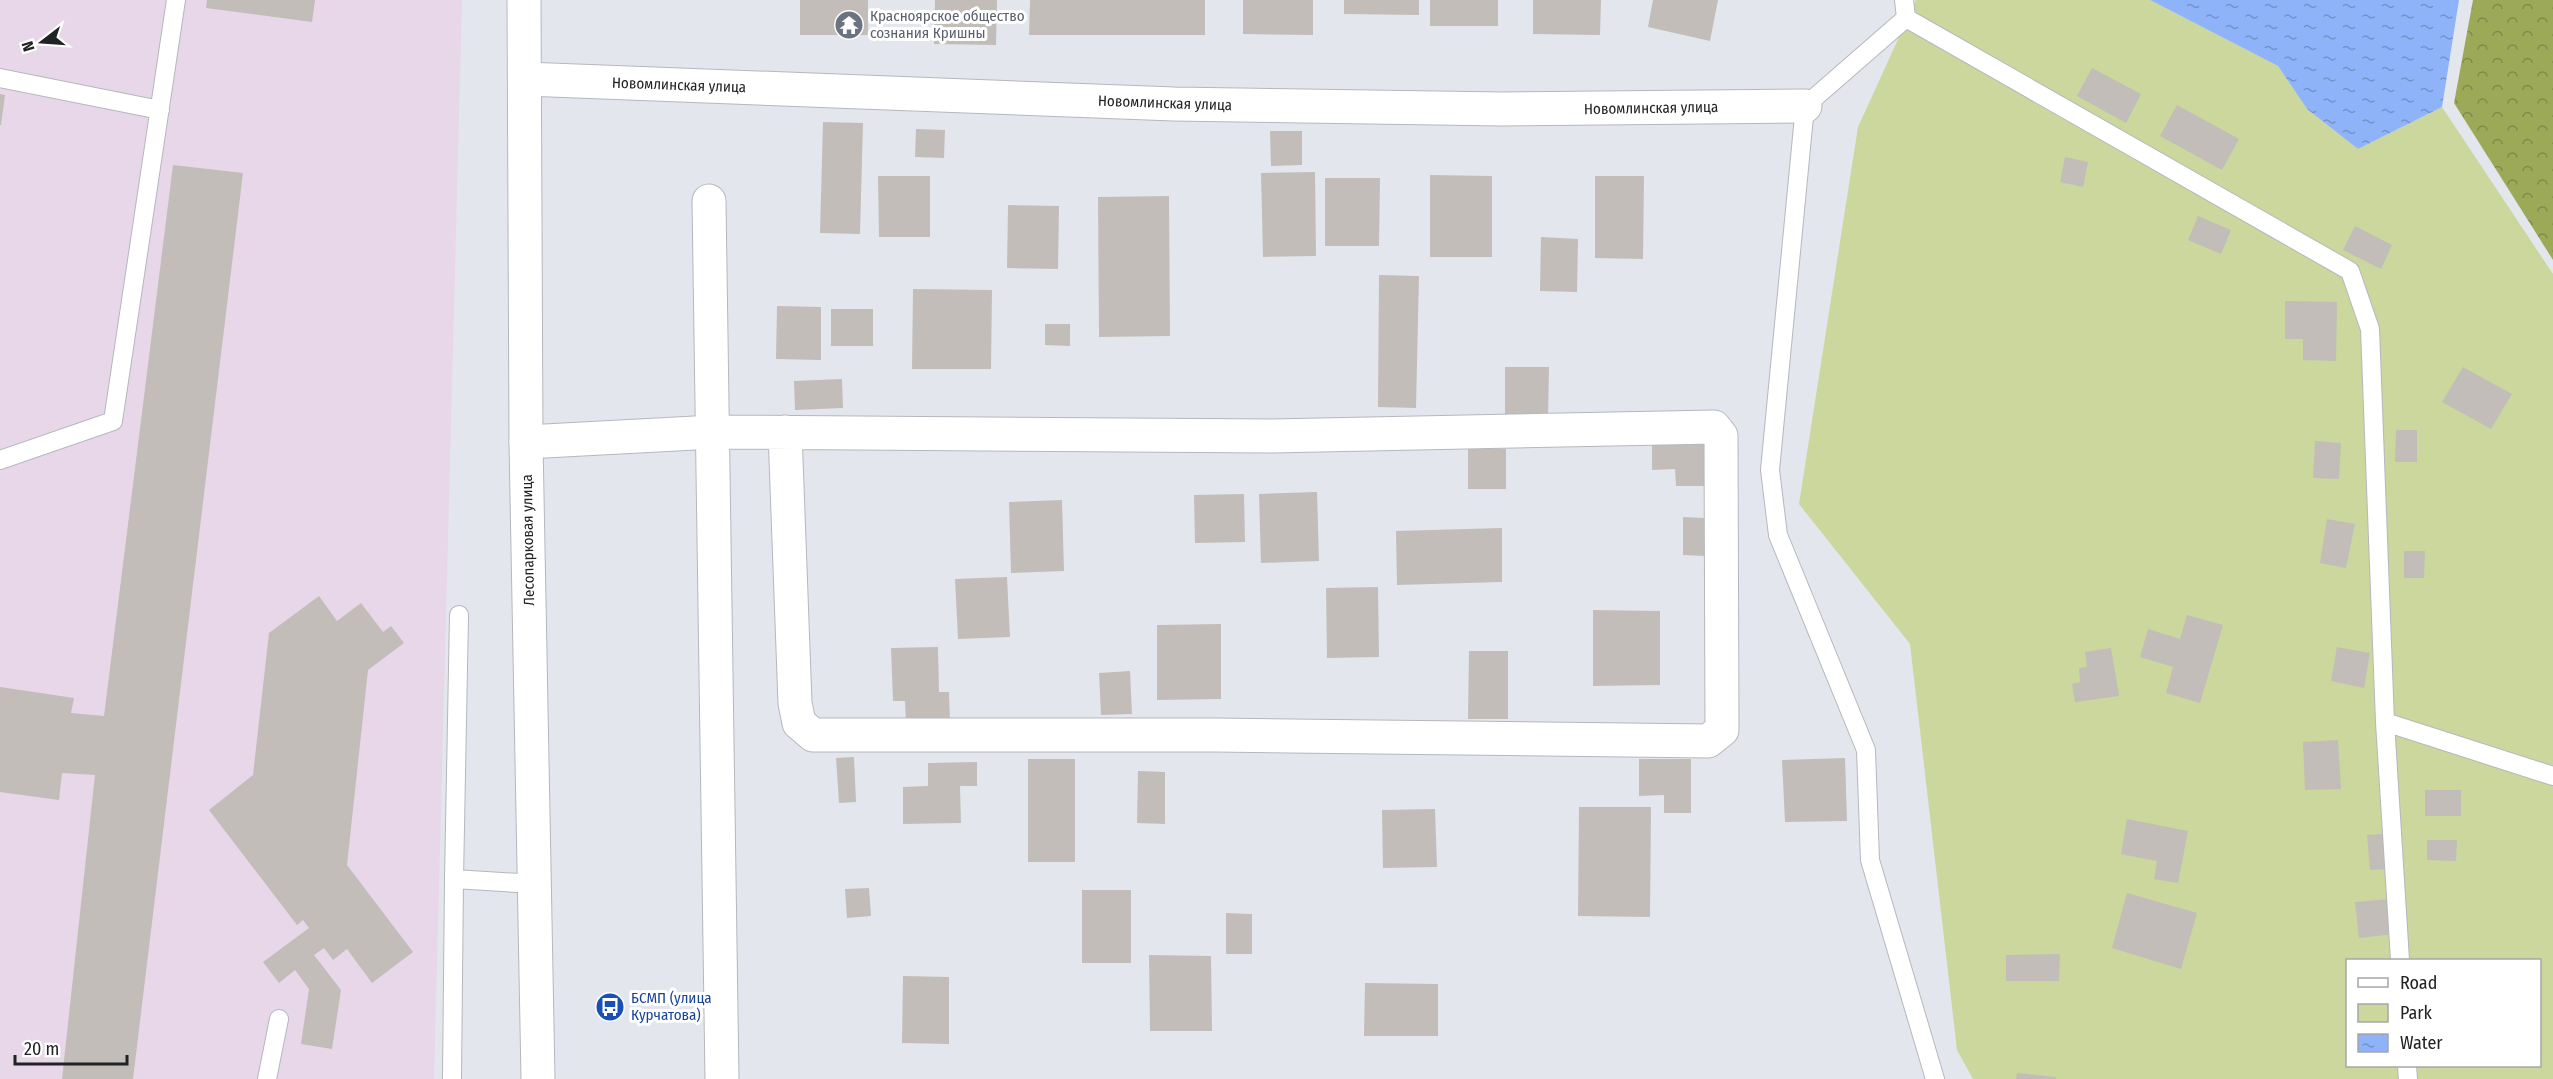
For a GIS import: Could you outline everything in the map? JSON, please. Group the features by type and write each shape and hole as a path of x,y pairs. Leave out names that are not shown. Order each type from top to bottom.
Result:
{"street":[{"name":"Лесопарковая улица","path":"524,0 526,442 538,1079"},
{"name":"Новомлинская улица","path":"525,79 1174,104 1502,109 1805,106"},
{"path":"709,201 722,1079"},
{"path":"526,442 714,432 785,432 1272,435 1714,427 1721,436 1722,730 1708,741 1216,735 813,735 799,723 795,702 785,432"}],"lane":[{"path":"0,460 113,422 176,0"},
{"path":"1904,0 1906,18"},
{"path":"1906,18 1805,106 1770,470 1778,535 1866,750 1870,860 1935,1079"},
{"path":"1906,18 2350,271 2370,329 2385,722 2400,959"},
{"path":"0,78 160,110"},
{"path":"452,1079 459,615"},
{"path":"2385,722 2553,776"},
{"path":"454,879 534,884"},
{"path":"267,1079 279,1019"}],"shaded area":[{"path":"0,0 462,0 434,1079 0,1079"}],"green space":[{"path":"1916,0 2150,0 2278,66 2307,109 2358,149 2442,107 2553,274 2553,1079 1973,1079 1957,1050 1910,644 1799,504 1858,127"},
{"path":"2473,0 2553,0 2553,260 2454,103"}],"water":[{"path":"2150,0 2459,0 2442,107 2358,149 2307,109 2278,66"}],"building":[{"path":"207,0 315,0 312,22 206,8"},
{"path":"800,0 868,0 868,35 800,35"},
{"path":"935,0 997,0 996,45 934,44"},
{"path":"1030,0 1205,0 1205,35 1029,35"},
{"path":"1243,0 1313,0 1313,35 1243,34"},
{"path":"1344,0 1419,0 1419,15 1344,14"},
{"path":"1430,0 1498,0 1498,26 1430,26"},
{"path":"1533,0 1601,0 1600,35 1533,34"},
{"path":"1653,0 1718,0 1710,41 1648,27"},
{"path":"2092,68 2141,94 2126,123 2077,96"},
{"path":"0,94 5,95 1,125 0,125"},
{"path":"2177,105 2239,139 2222,170 2160,136"},
{"path":"823,122 863,123 860,234 820,233"},
{"path":"916,129 945,130 944,158 915,157"},
{"path":"1270,131 1302,131 1302,165 1271,166"},
{"path":"2065,157 2088,162 2083,187 2060,182"},
{"path":"173,165 243,173 133,1079 62,1079 95,775 62,773 59,800 0,792 0,687 74,698 71,713 104,716"},
{"path":"1315,172 1316,256 1263,257 1261,173"},
{"path":"1430,175 1492,176 1492,257 1430,257"},
{"path":"878,176 930,176 930,237 879,237"},
{"path":"1595,176 1644,176 1643,259 1595,258"},
{"path":"1325,178 1380,178 1379,246 1325,246"},
{"path":"1169,196 1170,336 1099,337 1098,197"},
{"path":"1008,205 1059,206 1058,269 1007,268"},
{"path":"2198,216 2231,230 2221,254 2188,240"},
{"path":"2355,226 2392,245 2381,269 2343,250"},
{"path":"1541,237 1578,239 1577,292 1540,291"},
{"path":"1379,275 1419,276 1416,408 1378,407"},
{"path":"913,289 992,290 991,369 912,369"},
{"path":"2285,301 2337,302 2336,361 2303,360 2303,339 2285,339"},
{"path":"777,306 821,307 821,360 776,359"},
{"path":"831,309 873,309 873,346 831,346"},
{"path":"1045,324 1070,324 1070,346 1045,345"},
{"path":"1505,367 1549,367 1548,419 1505,419"},
{"path":"2463,367 2512,394 2491,429 2442,402"},
{"path":"842,379 843,408 795,410 794,381"},
{"path":"2396,430 2417,430 2417,462 2395,462"},
{"path":"1652,441 1706,441 1707,486 1676,486 1675,469 1652,470"},
{"path":"2315,441 2341,443 2339,479 2313,478"},
{"path":"1468,449 1506,449 1506,489 1468,489"},
{"path":"1317,492 1319,561 1261,563 1259,494"},
{"path":"1244,494 1245,542 1195,543 1194,495"},
{"path":"1062,500 1064,571 1011,573 1009,502"},
{"path":"1683,517 1705,518 1705,556 1683,555"},
{"path":"2327,519 2355,524 2346,568 2320,563"},
{"path":"1502,528 1502,582 1397,585 1396,531"},
{"path":"2404,551 2425,551 2424,578 2404,578"},
{"path":"1007,577 1010,637 958,639 955,579"},
{"path":"1378,587 1379,657 1327,658 1326,588"},
{"path":"319,596 337,621 361,603 383,632 391,626 404,643 368,670 347,865 413,952 372,983 347,949 333,960 324,948 314,955 341,990 332,1049 301,1044 309,989 295,970 279,983 263,962 309,928 303,920 297,925 209,810 253,775 269,633"},
{"path":"1593,610 1660,611 1660,685 1593,686"},
{"path":"2187,615 2223,625 2200,703 2166,693 2173,667 2140,657 2148,629 2180,639"},
{"path":"1221,624 1221,699 1157,700 1157,625"},
{"path":"938,647 939,692 949,692 950,722 906,722 905,701 893,701 891,648"},
{"path":"2337,647 2370,653 2364,688 2331,681"},
{"path":"2111,648 2119,696 2075,702 2072,684 2080,682 2079,668 2087,667 2085,652"},
{"path":"1469,651 1508,651 1508,719 1468,719"},
{"path":"1130,671 1132,714 1101,715 1099,673"},
{"path":"2338,740 2341,789 2305,790 2303,742"},
{"path":"854,757 856,802 839,803 836,758"},
{"path":"1845,758 1847,821 1785,822 1782,760"},
{"path":"1028,759 1075,759 1075,862 1028,862"},
{"path":"1639,759 1691,759 1691,813 1664,813 1664,795 1639,796"},
{"path":"977,762 977,786 960,786 961,823 903,824 903,787 928,786 928,763"},
{"path":"1138,771 1165,772 1165,824 1137,823"},
{"path":"2425,790 2461,790 2461,816 2425,816"},
{"path":"1579,807 1651,807 1650,917 1578,916"},
{"path":"1435,809 1437,867 1383,868 1382,810"},
{"path":"2127,819 2188,831 2178,883 2154,879 2157,861 2121,854"},
{"path":"2385,834 2388,869 2370,870 2367,835"},
{"path":"2427,840 2457,840 2456,861 2427,860"},
{"path":"869,888 871,916 847,918 845,889"},
{"path":"1082,890 1131,890 1131,963 1082,963"},
{"path":"2127,893 2197,913 2181,969 2112,948"},
{"path":"2390,899 2394,934 2359,938 2355,902"},
{"path":"1226,913 1252,914 1252,954 1226,954"},
{"path":"2060,954 2059,981 2006,981 2006,955"},
{"path":"1149,955 1211,956 1212,1031 1150,1031"},
{"path":"903,976 949,977 949,1044 902,1043"},
{"path":"1365,983 1438,984 1438,1036 1364,1036"},
{"path":"2017,1073 2056,1077 2056,1079 2016,1079"}],"place":[{"name":"Красноярское общество сознания Кришны","path":"849,25"},
{"name":"БСМП (улица Курчатова)","path":"610,1007"}]}
